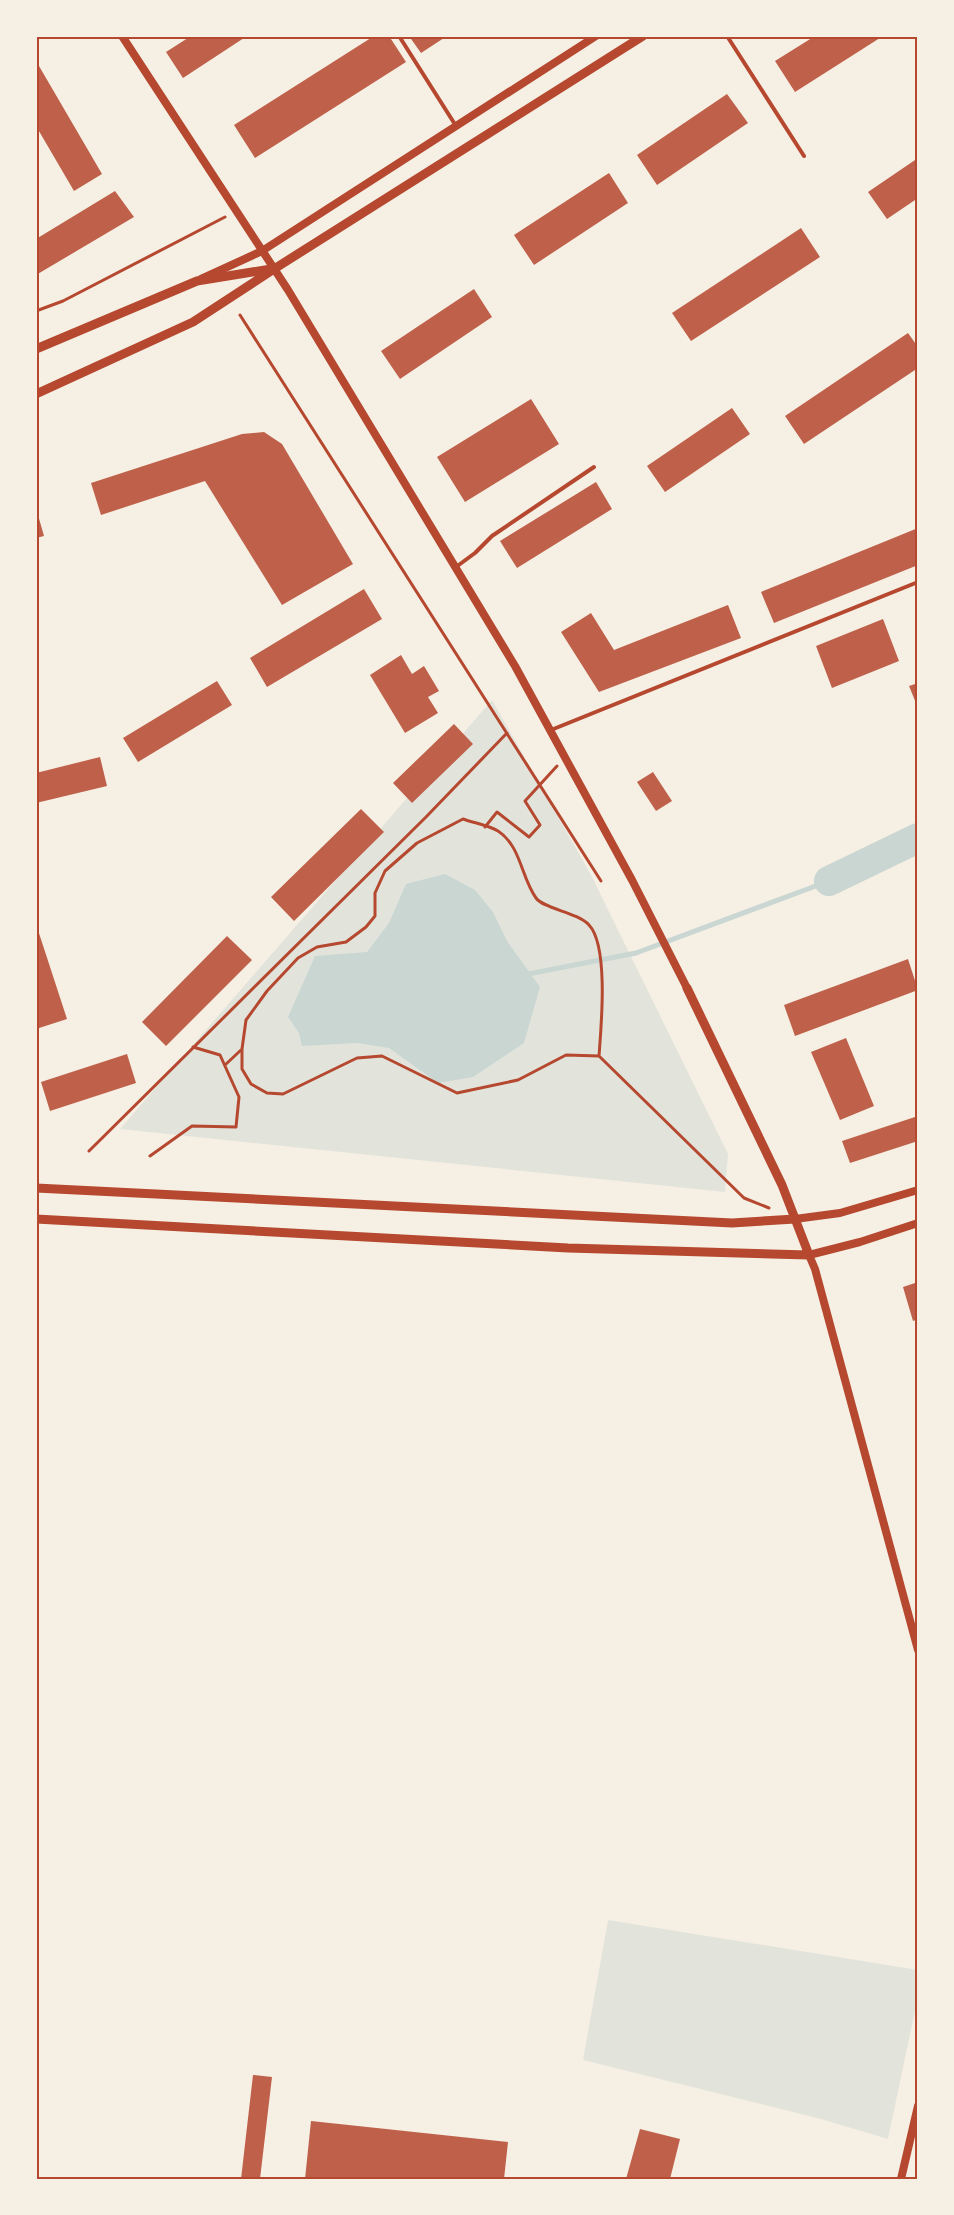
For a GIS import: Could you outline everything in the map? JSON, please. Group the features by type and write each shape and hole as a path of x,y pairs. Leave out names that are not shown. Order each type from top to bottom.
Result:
{"main road":[{"path":"36,394 193,322 643,36"},
{"path":"36,349 197,280 274,269"},
{"path":"36,1219 568,1248 809,1255 782,1185 687,988"},
{"path":"36,1188 720,1222 795,1219"}],"street":[{"path":"122,36 274,269 515,666 632,880 687,988"},
{"path":"197,280 262,251 596,36"},
{"path":"795,1219 840,1213 918,1190"},
{"path":"918,1223 860,1242 809,1255 815,1269 918,1650"},
{"path":"901,2179 918,2106"}],"lane":[{"path":"399,36 456,126"},
{"path":"727,36 804,156"},
{"path":"456,567 492,536 594,467"},
{"path":"550,730 918,582"}],"path":[{"path":"36,311 63,301 236,211"},
{"path":"240,315 601,881"},
{"path":"89,1151 426,817 507,733"},
{"path":"485,827 497,812 529,837 540,825 525,801 565,758"},
{"path":"599,1056 603,986 597,942 590,925 572,914 538,901 526,881 513,845 498,831 463,819 417,843 385,871 375,893 375,916 366,927 345,942 317,948 298,958 267,991 246,1020 242,1069 251,1084 267,1093 283,1094 357,1058 382,1056 457,1093 519,1080 566,1055 599,1056 744,1198 795,1219"},
{"path":"150,1156 192,1126 236,1126 240,1097 220,1055 193,1047"},
{"path":"225,1065 242,1049"}],"shaded area":[{"path":"492,700 590,873 728,1154 725,1192 120,1129"},
{"path":"445,874 475,890 493,912 507,941 540,987 524,1043 473,1077 438,1083 389,1048 357,1043 302,1046 299,1033 288,1017 315,956 367,952 389,923 406,884"},
{"path":"608,1920 918,1970 918,1996 888,2139 821,2119 583,2060"}],"building":[{"path":"191,36 247,36 183,78 166,52"},
{"path":"374,36 389,36 406,62 255,158 234,125"},
{"path":"409,36 447,36 421,53"},
{"path":"815,36 883,36 795,92 775,61"},
{"path":"39,66 102,174 74,191 36,126 36,67"},
{"path":"727,94 748,123 657,185 637,155"},
{"path":"918,158 918,198 887,219 868,192"},
{"path":"609,173 628,203 534,265 514,235"},
{"path":"115,191 134,217 36,275 36,239"},
{"path":"801,228 820,257 691,341 672,313"},
{"path":"474,289 492,317 400,379 381,351"},
{"path":"908,333 918,347 918,368 804,444 785,416"},
{"path":"531,399 559,444 465,502 437,457"},
{"path":"732,408 750,434 665,492 647,466"},
{"path":"264,432 282,444 353,564 282,605 205,481 101,515 91,483 242,434"},
{"path":"596,482 612,509 517,568 500,541"},
{"path":"36,508 44,536 36,538"},
{"path":"918,528 918,565 774,623 761,592"},
{"path":"364,589 382,619 267,687 250,658"},
{"path":"728,605 741,638 599,692 561,632 591,613 614,650"},
{"path":"883,619 899,661 832,688 816,646"},
{"path":"401,655 412,674 424,666 439,691 428,697 438,713 405,733 370,675"},
{"path":"217,681 232,705 138,762 123,738"},
{"path":"918,683 918,708 909,686"},
{"path":"454,724 473,744 412,803 393,783"},
{"path":"100,757 107,786 36,803 36,773"},
{"path":"653,772 672,801 656,811 637,782"},
{"path":"361,809 384,832 294,921 271,897"},
{"path":"36,924 67,1019 36,1029"},
{"path":"227,936 252,960 166,1046 142,1022"},
{"path":"908,959 918,990 795,1036 784,1005"},
{"path":"846,1038 874,1106 840,1120 811,1052"},
{"path":"127,1054 136,1083 50,1111 41,1082"},
{"path":"918,1116 918,1141 850,1163 842,1141"},
{"path":"918,1282 918,1319 913,1321 903,1287"},
{"path":"253,2075 272,2077 260,2179 241,2179"},
{"path":"311,2121 508,2142 504,2179 305,2179"},
{"path":"640,2129 680,2139 670,2179 626,2179"}],"waterway":[{"path":"829,881 918,838"},
{"path":"523,975 636,953 829,881"}]}
